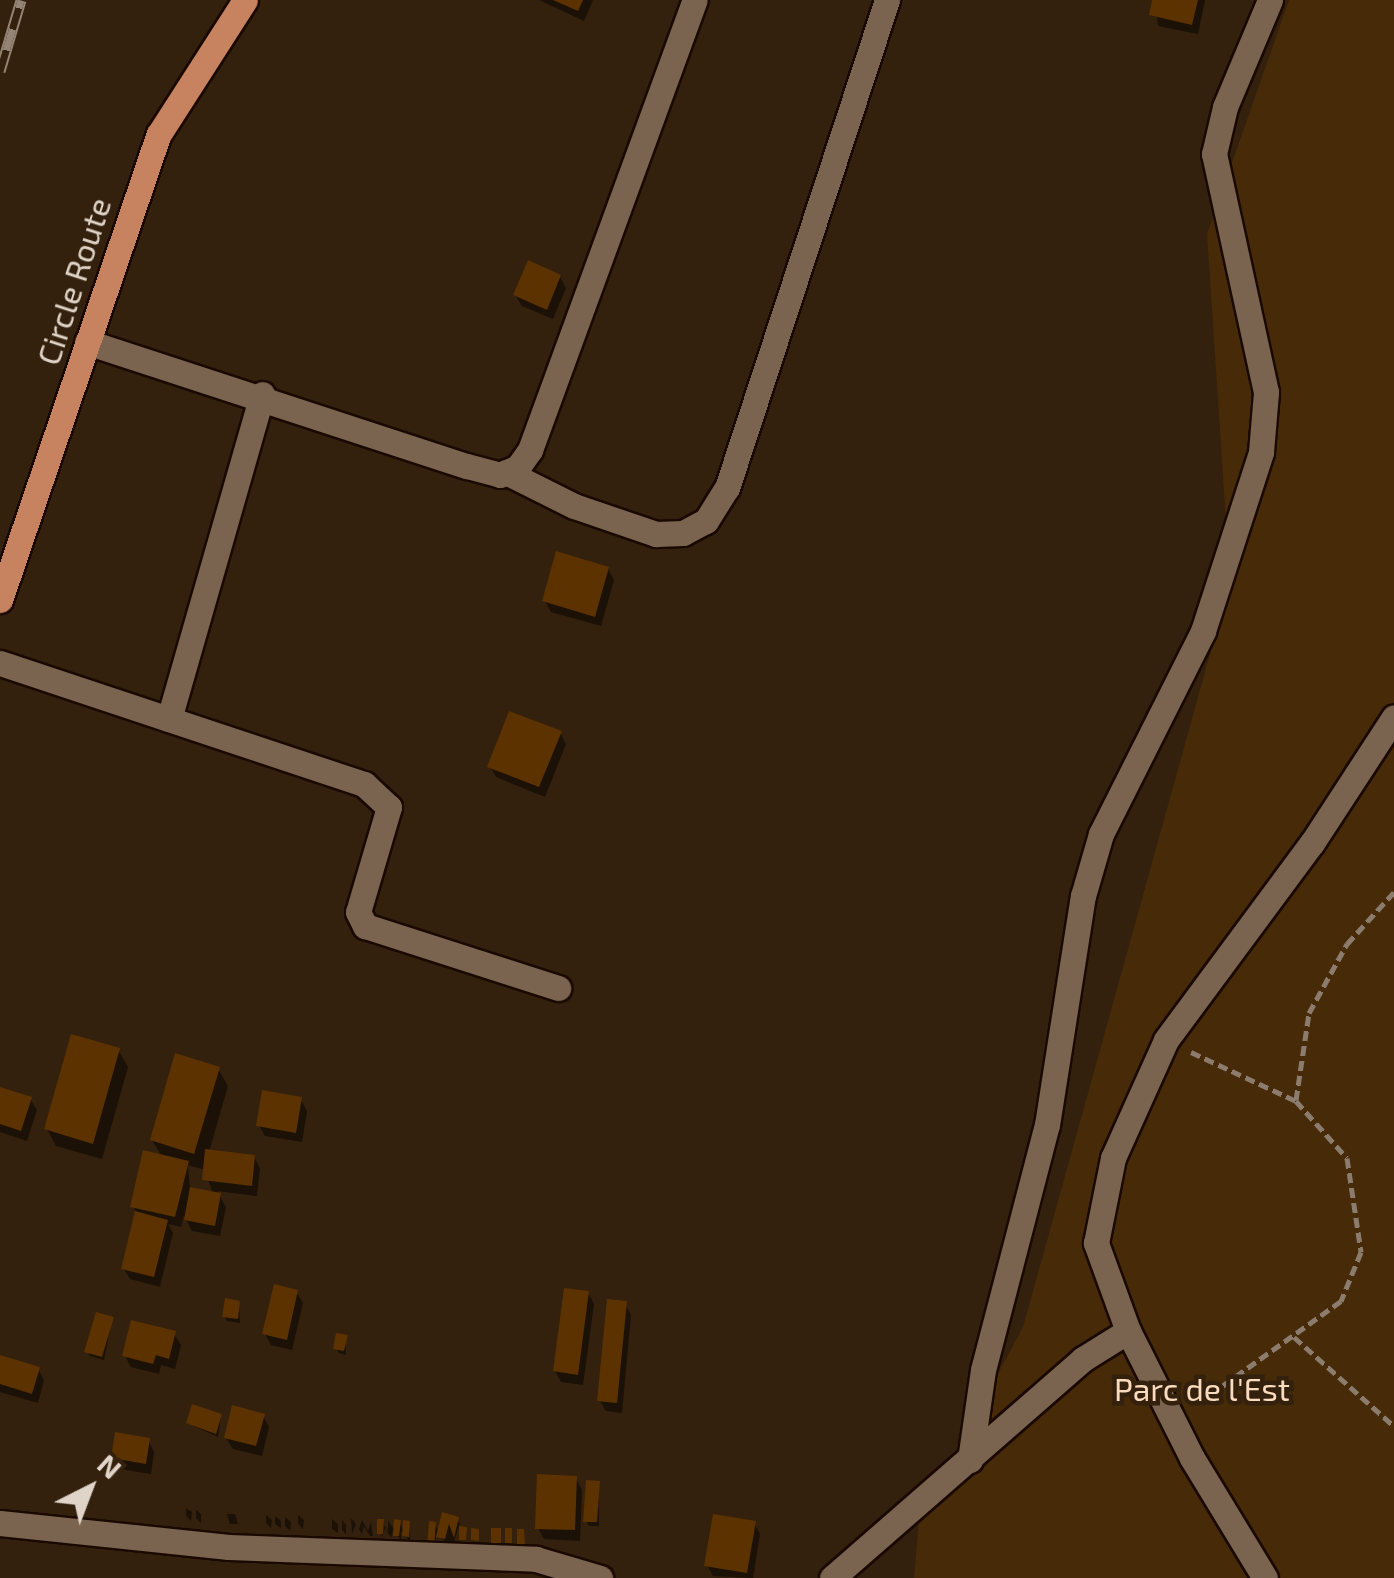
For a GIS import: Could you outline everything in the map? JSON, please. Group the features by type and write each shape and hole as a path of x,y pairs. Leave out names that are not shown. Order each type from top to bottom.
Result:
{"main road":[{"name":"Circle Route","path":"0,600 159,134 244,0"}],"street":[{"path":"506,472 530,450 695,0"},
{"path":"87,342 262,394 467,466 506,472 574,506 656,534 683,533 706,520 727,488 887,0"},
{"path":"970,1460 983,1370 1047,1124 1083,896 1102,834 1203,630 1261,452 1266,392 1214,154 1270,0"},
{"path":"169,720 262,394"},
{"path":"0,663 380,795 389,822 358,912 365,926 558,988"},
{"path":"1265,1578 1173,1420 1128,1330 1096,1243 1113,1158 1166,1040 1312,843 1394,717"},
{"path":"832,1578 1083,1360 1128,1330"},
{"path":"0,1523 229,1547 536,1559 600,1578"}],"path":[{"path":"1296,1101 1309,1013 1347,944 1394,892"},
{"path":"1166,1040 1296,1101 1347,1158 1361,1252 1341,1301 1173,1420"},
{"path":"1294,1337 1394,1426"}],"green space":[{"name":"Parc de l'Est","path":"1289,0 1394,0 1394,1578 914,1578 919,1521 1023,1327 1230,582 1207,234"}],"building":[{"path":"553,0 583,0 578,11"},
{"path":"1152,0 1198,0 1192,25 1149,15"},
{"path":"528,260 561,275 547,310 513,295"},
{"path":"556,551 609,567 595,617 542,601"},
{"path":"509,711 562,731 539,787 487,767"},
{"path":"71,1034 120,1048 93,1144 44,1129"},
{"path":"175,1053 220,1067 194,1154 150,1140"},
{"path":"0,1087 32,1097 21,1131 0,1124"},
{"path":"262,1090 302,1097 296,1133 256,1126"},
{"path":"205,1149 255,1155 252,1186 202,1180"},
{"path":"143,1150 189,1161 175,1217 130,1207"},
{"path":"190,1187 221,1193 215,1226 184,1220"},
{"path":"135,1211 168,1220 154,1277 121,1269"},
{"path":"274,1284 298,1290 287,1340 262,1334"},
{"path":"564,1288 589,1291 578,1375 553,1371"},
{"path":"225,1298 240,1301 238,1319 222,1317"},
{"path":"607,1299 627,1301 617,1403 597,1401"},
{"path":"96,1312 114,1317 102,1357 84,1352"},
{"path":"131,1320 176,1331 169,1359 156,1355 153,1364 122,1356"},
{"path":"336,1333 348,1335 344,1351 333,1349"},
{"path":"0,1355 40,1367 32,1394 0,1384"},
{"path":"192,1404 222,1414 216,1434 186,1423"},
{"path":"232,1405 265,1414 256,1446 224,1438"},
{"path":"115,1432 150,1438 146,1464 111,1458"},
{"path":"537,1474 577,1476 575,1530 535,1529"},
{"path":"586,1480 600,1481 597,1522 583,1522"},
{"path":"442,1512 459,1517 454,1538 449,1524 445,1539 436,1537"},
{"path":"713,1514 756,1521 747,1573 704,1566"},
{"path":"377,1519 384,1519 383,1534 377,1534"},
{"path":"394,1519 401,1520 399,1536 393,1536"},
{"path":"403,1520 410,1521 409,1537 402,1536"},
{"path":"429,1521 436,1522 434,1548 427,1547"},
{"path":"459,1526 467,1527 466,1540 459,1540"},
{"path":"471,1528 479,1529 479,1541 471,1540"},
{"path":"491,1528 501,1528 501,1543 491,1543"},
{"path":"505,1528 512,1528 512,1543 505,1543"},
{"path":"517,1529 524,1529 525,1545 517,1545"}],"railway":[{"path":"0,71 21,0"}]}
